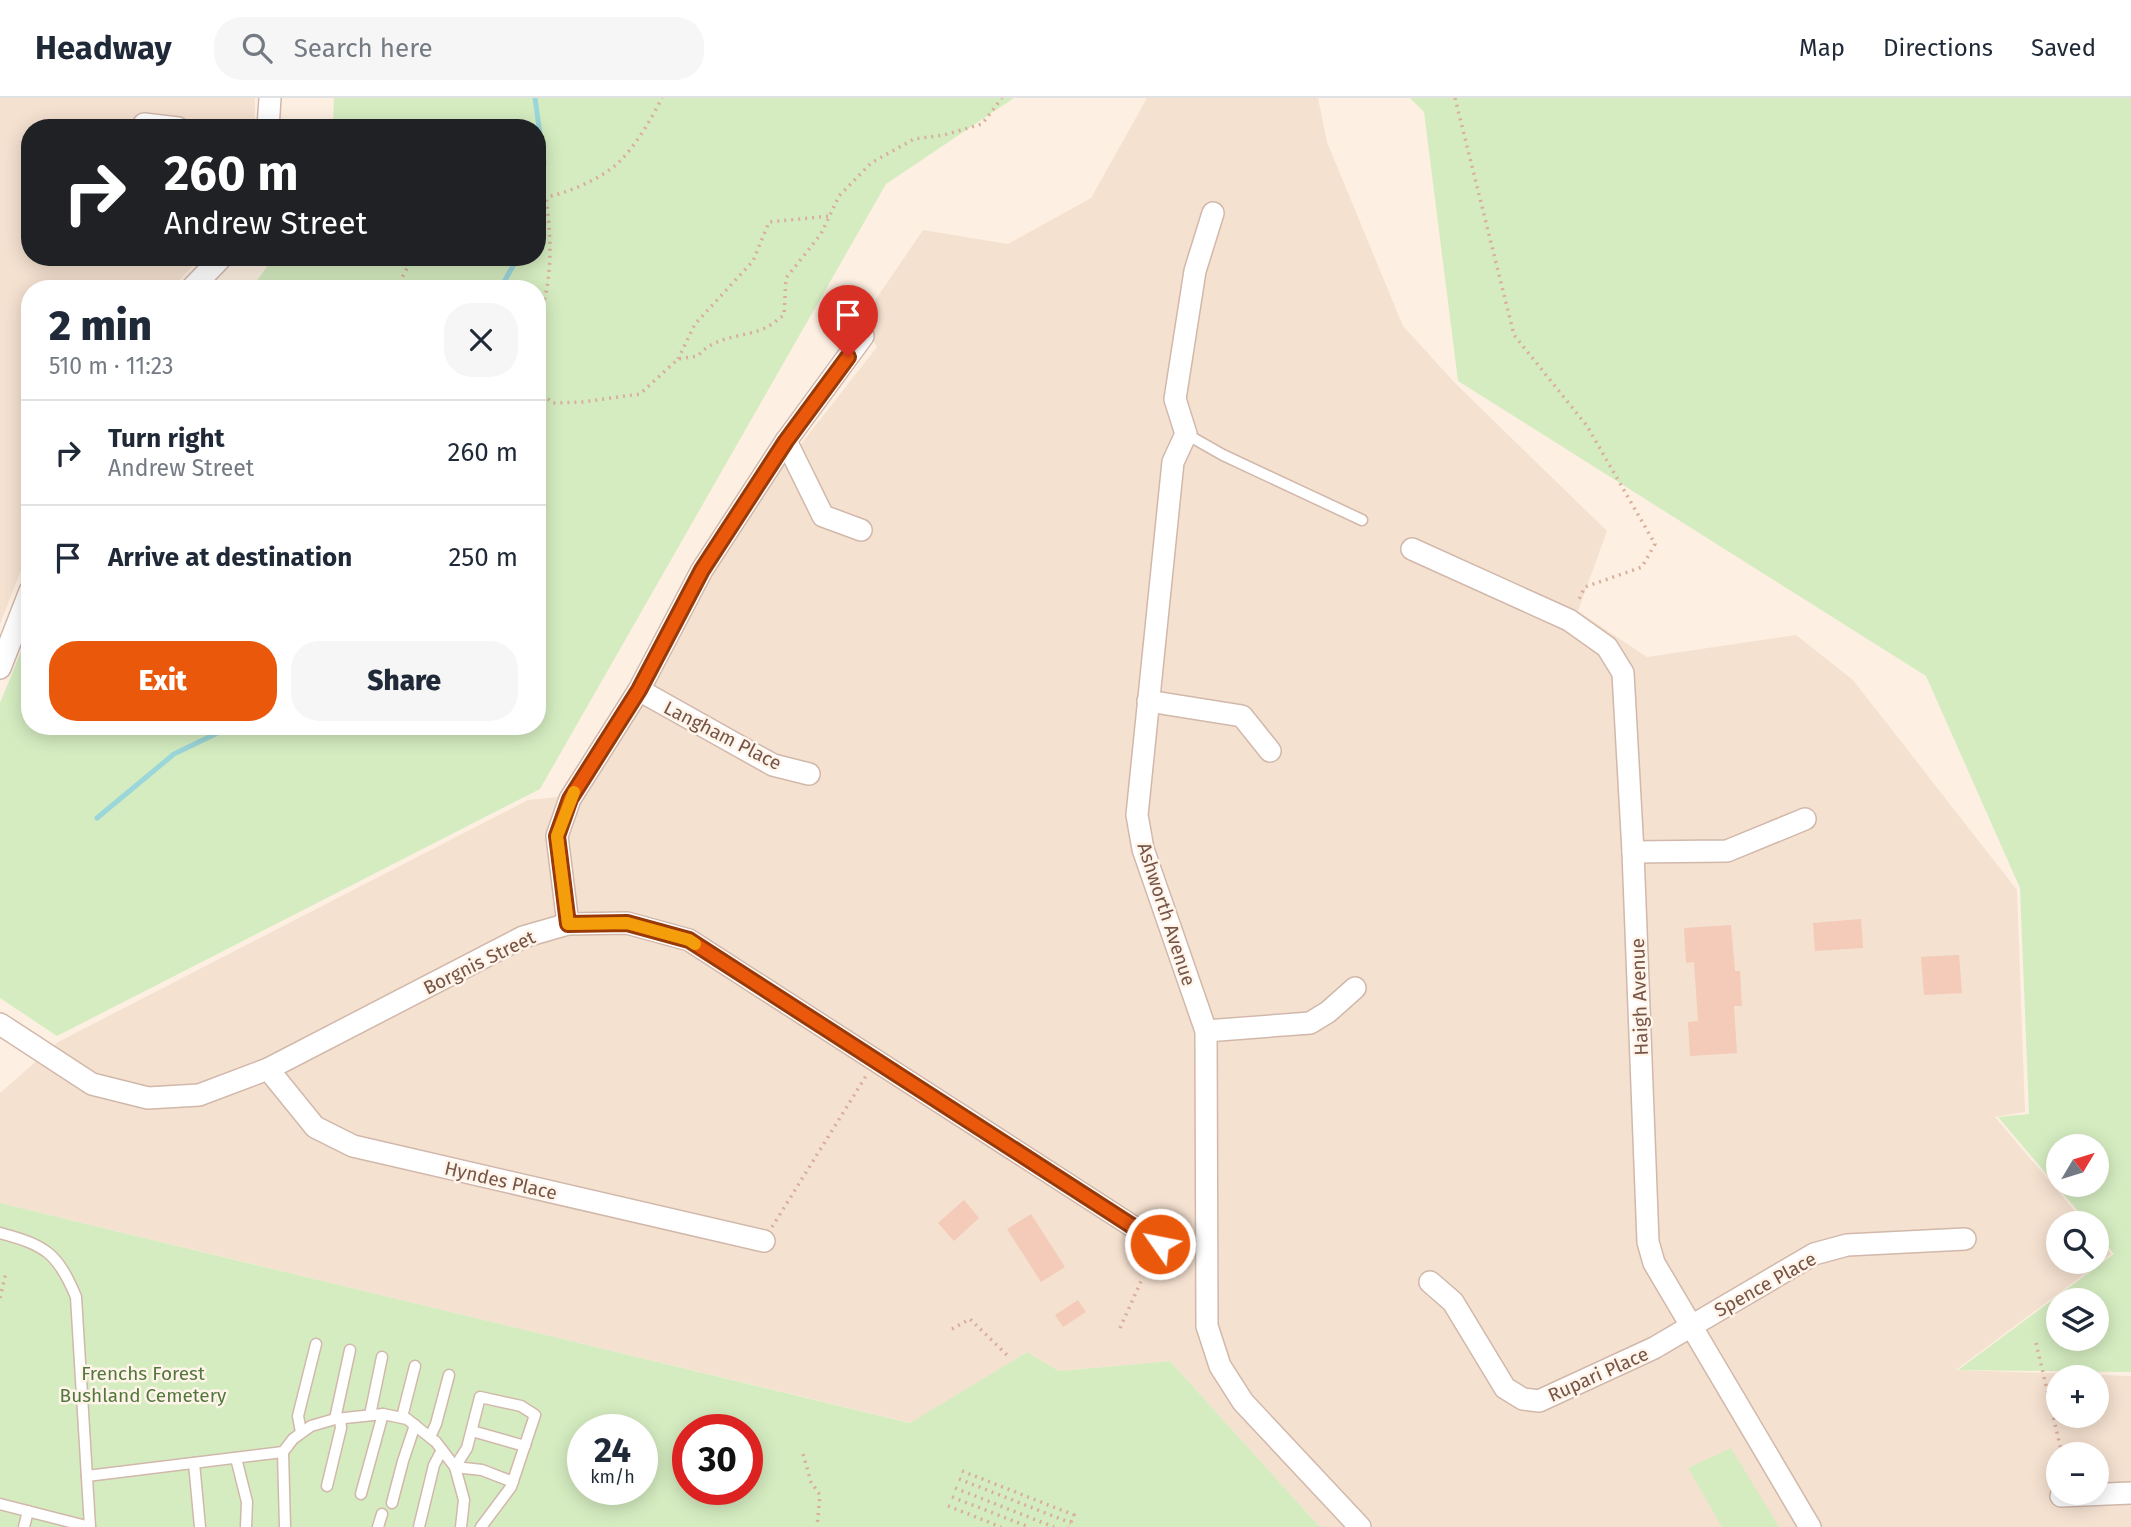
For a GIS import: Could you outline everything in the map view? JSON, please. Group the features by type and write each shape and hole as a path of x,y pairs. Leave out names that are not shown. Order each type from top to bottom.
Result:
{"street":[{"path":"269,119 270,98"},
{"path":"1186,434 1175,399 1195,271 1213,213"},
{"path":"200,280 213,266"},
{"path":"568,924 557,836 570,799 639,690 702,570 786,441 863,336"},
{"name":"Ashworth Avenue","path":"1186,434 1173,462 1137,815 1143,849 1206,1031 1207,1326 1220,1366 1243,1402 1360,1527"},
{"path":"786,441 822,516 861,530"},
{"name":"Haigh Avenue","path":"1412,549 1569,620 1607,647 1622,673 1633,852 1648,1242 1654,1264 1810,1527"},
{"path":"0,668 4,645 21,610"},
{"name":"Langham Place","path":"639,690 773,765 809,774"},
{"path":"1148,701 1242,716 1270,751"},
{"path":"1633,852 1727,851 1805,818"},
{"name":"Borgnis Street","path":"0,1024 92,1084 148,1098 199,1095 268,1069 523,937 568,924 627,923 689,940 1160,1244"},
{"path":"1206,1031 1310,1023 1328,1012 1354,988"},
{"name":"Hyndes Place","path":"268,1069 315,1127 353,1146 764,1241"},
{"name":"Spence Place","path":"1692,1325 1814,1254 1847,1245 1965,1239"},
{"name":"Rupari Place","path":"1430,1282 1453,1302 1505,1388 1523,1399 1539,1401 1654,1348 1692,1325"},
{"path":"2109,1494 2131,1493"}],"lane":[{"path":"1186,434 1223,455 1362,520"},
{"path":"0,1233 29,1241 46,1250 65,1271 76,1297 90,1527 0,1504"},
{"path":"301,1432 298,1416 316,1344"},
{"path":"327,1486 341,1428 337,1419 350,1350"},
{"path":"370,1415 382,1357"},
{"path":"402,1418 415,1366"},
{"path":"430,1437 449,1375"},
{"path":"455,1467 467,1448 480,1397 521,1406 535,1415 513,1482 481,1527"},
{"path":"361,1494 383,1414"},
{"path":"285,1527 283,1452 293,1439 311,1426 337,1419 383,1414 407,1419 430,1437 455,1467 464,1500 461,1527"},
{"path":"392,1503 415,1425"},
{"path":"472,1431 526,1446"},
{"path":"419,1527 434,1465 442,1450"},
{"path":"87,1476 283,1452"},
{"path":"236,1458 247,1502 246,1527"},
{"path":"194,1463 200,1527"},
{"path":"455,1467 482,1470 513,1482"},
{"path":"24,1527 28,1511"},
{"path":"378,1527 382,1514"}],"path":[{"path":"546,281 550,233 546,198 586,183 620,162 662,98"},
{"path":"678,359 698,356 704,349 730,337 766,328 784,315 786,278 821,234 839,197 871,163 914,139 944,135 982,124 1002,98"},
{"path":"1455,98 1514,335 1587,426 1655,544 1642,567 1585,587 1569,620"},
{"path":"546,397 553,403 582,402 640,394 678,359 695,324 752,261 769,222 830,216"},
{"path":"764,1241 875,1060"},
{"path":"1160,1244 1193,1278 1207,1284"},
{"path":"0,1298 6,1272"},
{"path":"1119,1328 1143,1277"},
{"path":"952,1329 970,1319 1009,1357"},
{"path":"2036,1343 2059,1442"},
{"path":"803,1454 811,1482 820,1495 817,1527"},
{"path":"959,1479 1070,1525 1074,1515 961,1471"},
{"path":"955,1488 1054,1527"},
{"path":"952,1497 1029,1527"},
{"path":"948,1506 1001,1527"}],"shaded area":[{"path":"0,98 255,98 254,119 21,119 21,266 193,266 179,280 21,280 21,570 0,624"},
{"path":"1147,98 1318,98 1327,142 1403,326 1455,383 1607,531 1578,611 1647,657 1796,635 1853,680 2017,890 2025,1112 1995,1117 2046,1177 2046,1197 2063,1197 2075,1211 2046,1211 2046,1274 2084,1274 2066,1288 2046,1288 2046,1303 1956,1370 2046,1373 2046,1428 2109,1428 2109,1375 2131,1376 2131,1527 1320,1527 1170,1361 1059,1371 1027,1352 911,1423 0,1203 0,1093 58,1042 528,800 588,794 662,671 702,589 771,482 877,347 861,321 923,230 1008,244 1091,198"}],"green space":[{"path":"334,98 1014,98 886,184 540,789 57,1036 0,998 0,703 21,652 21,735 546,735 546,280 257,280 268,266 546,266 546,119 333,119"},
{"path":"1410,98 2131,98 2131,1372 2109,1372 2109,1365 2046,1365 2046,1371 1958,1370 2046,1305 2046,1351 2109,1351 2109,1288 2068,1288 2087,1274 2109,1274 2109,1258 2114,1254 2109,1248 2109,1211 2078,1211 2066,1197 2109,1197 2109,1134 2046,1134 2046,1174 1998,1117 2029,1114 2020,888 1926,676 1458,381 1424,112"},
{"name":"Frenchs Forest Bushland Cemetery","path":"0,1203 910,1423 1027,1352 1059,1371 1170,1361 1320,1527 0,1527"},
{"path":"1731,1448 1779,1527 1722,1527 1688,1468"}],"building":[{"path":"1861,919 1863,948 1815,951 1813,923"},
{"path":"1731,925 1735,971 1740,971 1742,1006 1734,1006 1737,1053 1690,1056 1688,1022 1698,1021 1694,962 1686,963 1684,928"},
{"path":"1959,955 1962,993 1924,995 1921,957"},
{"path":"964,1200 979,1218 954,1241 938,1223"},
{"path":"1031,1214 1065,1267 1041,1282 1007,1229"},
{"path":"1078,1300 1086,1312 1063,1327 1055,1315"}],"waterway":[{"path":"535,98 538,119"},
{"path":"505,280 513,266"},
{"path":"97,818 174,754 213,735"}],"slow traffic":[{"path":"574,792 557,836 568,924 627,923 695,944"}],"route":[{"path":"848,357 786,441 702,570 639,690 570,799 557,836 568,924 627,923 689,940 1160,1244"}]}
